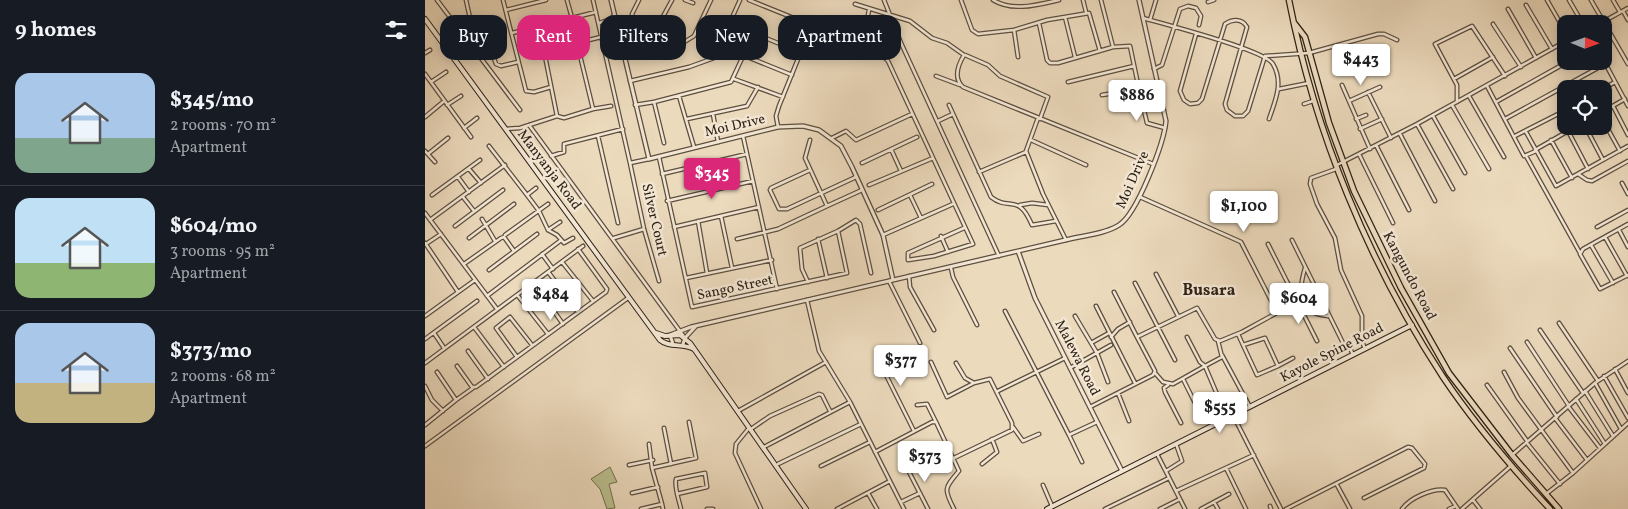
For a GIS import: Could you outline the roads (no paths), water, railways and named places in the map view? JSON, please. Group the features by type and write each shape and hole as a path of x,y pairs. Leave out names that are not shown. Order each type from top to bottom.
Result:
{"highway":[{"name":"Kangundo Road","path":"1289,0 1309,83 1337,167 1376,257 1412,325 1443,377 1512,465 1550,509"},
{"name":"Kangundo Road","path":"1295,24 1302,32 1343,163 1383,253 1449,373 1512,455 1559,509"}],"main road":[{"name":"Manyanja Road","path":"425,20 656,334 663,343 673,344"},
{"name":"Kayole Spine Road","path":"1047,509 1234,417 1412,325"},
{"path":"656,334 680,335 690,343 807,509"},
{"path":"673,344 683,344 694,349"}],"street":[{"path":"437,0 448,15"},
{"path":"466,0 469,15"},
{"path":"503,0 527,92 551,87"},
{"path":"506,10 530,2 546,0"},
{"path":"567,0 571,15"},
{"name":"Silver Court","path":"593,0 600,28"},
{"path":"611,0 614,15"},
{"path":"639,0 632,14 641,50 643,51 686,41 694,36 711,0"},
{"path":"664,15 672,0"},
{"path":"685,0 693,3"},
{"path":"629,81 689,67 714,58 740,0"},
{"path":"749,0 783,15"},
{"path":"884,0 901,44 999,256"},
{"path":"961,0 975,34 987,35 1014,30 1086,12"},
{"path":"993,0 1015,7 1036,6 1059,0"},
{"path":"1083,0 1086,12 1090,15 1100,51"},
{"path":"1101,0 1113,47"},
{"name":"Moi Drive","path":"670,335 697,326 891,280 951,268 1118,226 1129,217 1140,197 1166,128 1165,107 1139,0"},
{"path":"1150,20 1156,0"},
{"path":"1208,2 1214,0"},
{"path":"1547,0 1557,17"},
{"path":"1569,0 1578,15"},
{"path":"1591,0 1600,15"},
{"path":"1613,0 1628,20"},
{"path":"855,4 869,10 889,13 910,21 932,38 947,43 964,55 988,65 1000,76 1048,97 1026,152 1048,205 1066,240"},
{"path":"1526,5 1553,50"},
{"path":"1154,68 1162,65 1179,9 1188,6 1196,8 1201,13 1199,24"},
{"path":"1613,16 1628,8"},
{"path":"1509,9 1536,58"},
{"path":"868,15 869,10"},
{"path":"584,15 596,12"},
{"path":"1065,17 1075,58"},
{"path":"1143,18 1265,56 1309,53 1378,34 1384,34 1397,40"},
{"path":"1196,34 1180,91 1184,100 1190,104 1198,103 1202,99 1225,24 1240,20 1247,27 1225,104 1227,110 1235,116 1243,116 1248,111 1265,56"},
{"path":"1039,23 1048,62 1058,63 1113,47 1130,46 1147,123 1166,128"},
{"path":"1493,24 1521,67"},
{"path":"1457,102 1458,86 1435,44 1472,26 1505,76"},
{"path":"1014,30 1019,57"},
{"path":"512,33 517,32"},
{"path":"1613,37 1628,64"},
{"path":"1365,349 1360,309 1341,270 1335,238 1317,204 1310,184 1311,178 1337,167 1400,134 1557,47"},
{"path":"425,53 430,50"},
{"path":"961,85 957,71 964,55"},
{"path":"1265,56 1274,67 1279,89 1269,119"},
{"path":"1454,79 1493,57"},
{"path":"481,60 520,110"},
{"path":"495,60 496,64 501,66 519,62"},
{"path":"546,60 557,116"},
{"path":"581,60 593,109"},
{"name":"Silver Court","path":"607,60 644,229 659,281"},
{"path":"624,60 649,159 631,164"},
{"path":"635,105 721,85 734,79 742,60"},
{"path":"754,60 792,75"},
{"path":"778,127 777,111 798,60"},
{"path":"886,60 973,245 919,259 911,260 907,258 908,253 941,236 964,228"},
{"path":"1068,82 1135,66"},
{"path":"1496,102 1557,68"},
{"path":"1505,119 1592,70"},
{"path":"1608,70 1628,106"},
{"path":"431,82 446,72"},
{"path":"425,74 471,138"},
{"path":"936,76 1153,164"},
{"path":"734,79 783,96"},
{"path":"1279,89 1309,83"},
{"path":"1342,85 1370,149"},
{"path":"1487,86 1598,288 1603,289 1628,275 1605,237"},
{"path":"687,119 747,106 758,87"},
{"path":"1349,101 1380,87"},
{"path":"1102,95 1139,89"},
{"path":"1368,92 1391,138"},
{"path":"447,105 461,96"},
{"path":"679,96 694,148"},
{"path":"1469,96 1504,157"},
{"path":"1625,99 1613,106 1628,135"},
{"path":"1304,104 1315,100"},
{"path":"425,116 444,102"},
{"path":"654,102 664,143"},
{"path":"949,104 979,172 994,200 1020,205 1032,203 1048,205"},
{"path":"1452,105 1489,170"},
{"path":"505,129 529,125 557,116 564,118 593,109 611,106"},
{"path":"713,114 718,142"},
{"path":"832,138 846,130 856,140 913,114"},
{"path":"938,122 953,114"},
{"path":"1356,119 1366,115"},
{"path":"1515,136 1557,115"},
{"path":"1433,116 1465,173"},
{"path":"464,128 477,118"},
{"path":"1360,129 1382,119"},
{"path":"1417,124 1453,189"},
{"path":"529,125 685,338"},
{"name":"Moi Drive","path":"649,159 778,127 814,128 832,138 841,146 883,236 891,280"},
{"path":"551,156 564,152 564,144 623,129"},
{"path":"1525,132 1556,186 1628,146"},
{"path":"1400,134 1435,201"},
{"path":"1526,156 1560,135"},
{"path":"1570,135 1588,168"},
{"path":"1590,135 1603,160"},
{"path":"1611,135 1620,151"},
{"path":"598,136 618,223"},
{"path":"743,136 777,289"},
{"path":"862,163 917,137"},
{"path":"428,154 448,138"},
{"path":"810,140 805,153 810,170 827,206"},
{"path":"1030,140 1086,165"},
{"path":"1551,140 1572,178"},
{"path":"1376,145 1409,210"},
{"path":"489,146 539,211 548,230 565,243 573,238"},
{"path":"891,149 901,171"},
{"path":"425,151 435,162"},
{"path":"979,172 1026,152"},
{"path":"662,174 747,154"},
{"path":"1359,154 1393,223"},
{"name":"Sango Street","path":"658,156 692,307 847,273 838,231"},
{"path":"869,185 933,158"},
{"path":"432,195 480,160"},
{"path":"1578,174 1592,181 1628,161"},
{"path":"430,220 505,166"},
{"path":"469,169 481,183"},
{"path":"810,170 771,188 776,206 780,210 787,209 856,176"},
{"path":"458,177 469,192"},
{"path":"667,201 753,181"},
{"path":"1622,183 1628,194"},
{"path":"878,210 932,184"},
{"path":"527,195 536,188"},
{"path":"455,226 503,190"},
{"path":"737,239 778,229 862,190"},
{"path":"910,195 921,218"},
{"path":"462,197 474,211"},
{"path":"1140,197 1241,242 1277,312"},
{"path":"469,238 515,204"},
{"path":"505,235 548,204"},
{"path":"883,236 953,204"},
{"path":"1020,205 1032,226 1056,222"},
{"path":"674,227 759,207"},
{"path":"1597,227 1628,210"},
{"path":"425,213 442,233 497,310"},
{"path":"721,216 732,268"},
{"path":"481,219 495,241"},
{"path":"808,282 803,273 799,251 801,246 838,231 856,220 860,224 871,273"},
{"path":"698,221 707,273"},
{"path":"548,230 560,222"},
{"path":"1580,254 1583,249 1628,224"},
{"path":"613,238 644,229"},
{"path":"1619,230 1628,247"},
{"path":"442,233 426,244 458,292"},
{"path":"489,270 537,234"},
{"path":"941,236 948,252"},
{"path":"464,265 503,237 514,251"},
{"path":"818,239 827,278"},
{"path":"1292,240 1344,345 1350,348 1353,355"},
{"path":"487,296 561,241"},
{"path":"1267,244 1317,341"},
{"path":"1591,245 1613,283"},
{"path":"425,363 518,296 583,246"},
{"path":"425,419 427,424 456,400 563,324 607,289 578,249"},
{"name":"Malewa Road","path":"1018,251 1033,293 1122,472"},
{"path":"542,254 553,269"},
{"path":"686,278 772,260"},
{"path":"562,262 593,301"},
{"path":"951,268 953,277 977,324"},
{"path":"1305,268 1300,283 1302,299 1311,311 1329,316"},
{"path":"549,273 578,312"},
{"path":"1156,274 1178,316"},
{"path":"909,276 910,287 934,330"},
{"path":"425,316 475,280"},
{"path":"891,280 920,343"},
{"path":"1135,283 1175,360"},
{"path":"1115,292 1137,337 1154,365 1155,372 1163,382 1169,384"},
{"path":"518,296 548,334"},
{"path":"543,296 563,324"},
{"path":"425,446 629,297"},
{"path":"1218,341 1238,334 1302,299"},
{"path":"807,300 819,351 850,402 903,509"},
{"path":"425,339 477,301"},
{"path":"1096,306 1135,383"},
{"path":"1137,337 1178,316 1197,308 1199,309 1218,341 1222,353 1250,408"},
{"path":"1005,311 1082,462"},
{"path":"1075,316 1097,353 1108,382"},
{"path":"517,357 496,328 498,325 510,317 531,345"},
{"path":"1091,343 1110,335 1130,322"},
{"path":"1559,323 1596,382 1621,429"},
{"path":"683,344 685,338 697,326"},
{"path":"474,327 504,367"},
{"path":"1540,330 1613,436"},
{"path":"690,343 691,331"},
{"path":"434,333 445,348"},
{"path":"1238,334 1257,374 1293,358"},
{"path":"670,335 673,344"},
{"path":"1187,337 1200,362 1205,366 1221,406 1234,417 1281,509"},
{"path":"1243,345 1265,338 1278,366"},
{"path":"1527,342 1569,406 1600,448"},
{"path":"1070,368 1111,346"},
{"path":"1510,348 1587,460"},
{"path":"467,351 489,378"},
{"path":"1181,423 1164,388 1221,358 1222,353"},
{"path":"997,391 1065,358"},
{"path":"738,411 826,362"},
{"path":"931,362 947,396 974,383 990,379 1013,427 1023,441 1039,434"},
{"path":"956,362 965,378 974,383"},
{"path":"1512,455 1603,376 1627,362"},
{"path":"457,366 473,388"},
{"path":"1615,368 1628,394"},
{"path":"437,372 456,400"},
{"path":"1090,407 1155,372"},
{"path":"1505,372 1519,398 1573,474"},
{"path":"1603,376 1628,418"},
{"path":"887,377 914,432"},
{"path":"1183,379 1196,405"},
{"path":"425,386 431,400 443,412"},
{"path":"1487,386 1559,484"},
{"path":"1118,393 1129,421"},
{"path":"761,509 735,453 737,441 750,428 819,394 822,395 831,411"},
{"path":"1576,399 1605,444"},
{"path":"764,447 850,402"},
{"path":"917,405 927,404 959,471 948,482 946,492 954,509"},
{"path":"652,468 696,458 689,422"},
{"path":"875,452 932,422 936,422"},
{"path":"1069,435 1097,422"},
{"path":"1545,495 1573,474 1628,423"},
{"path":"778,464 861,424"},
{"path":"954,458 1011,430 1013,427"},
{"path":"664,428 671,464"},
{"path":"982,464 997,452 992,439"},
{"path":"821,466 870,442"},
{"path":"649,444 653,460 652,468 663,509"},
{"path":"1165,471 1182,461 1176,444"},
{"path":"1286,509 1337,485 1408,447 1412,448 1425,464 1424,468 1364,498"},
{"path":"1157,454 1185,509"},
{"path":"1176,491 1254,455"},
{"path":"629,465 653,460"},
{"path":"1462,509 1512,465"},
{"path":"906,466 928,509"},
{"path":"1226,468 1246,509"},
{"path":"677,494 707,487 705,473 676,479 677,494 681,509"},
{"path":"1105,509 1169,478"},
{"path":"837,509 890,481"},
{"path":"1043,484 1053,506"},
{"path":"1337,485 1350,509"},
{"path":"632,493 658,487"},
{"path":"1402,509 1409,502 1435,489 1445,490 1458,509"},
{"path":"868,493 877,509"},
{"path":"900,502 919,493"},
{"path":"1201,509 1229,494"},
{"path":"1160,509 1180,499"},
{"path":"1473,500 1480,509"},
{"path":"1215,502 1218,509"},
{"path":"641,509 661,504"},
{"path":"1449,509 1456,506"},
{"path":"707,509 713,509"}],"district":[{"name":"Busara","path":"1209,291"}]}
